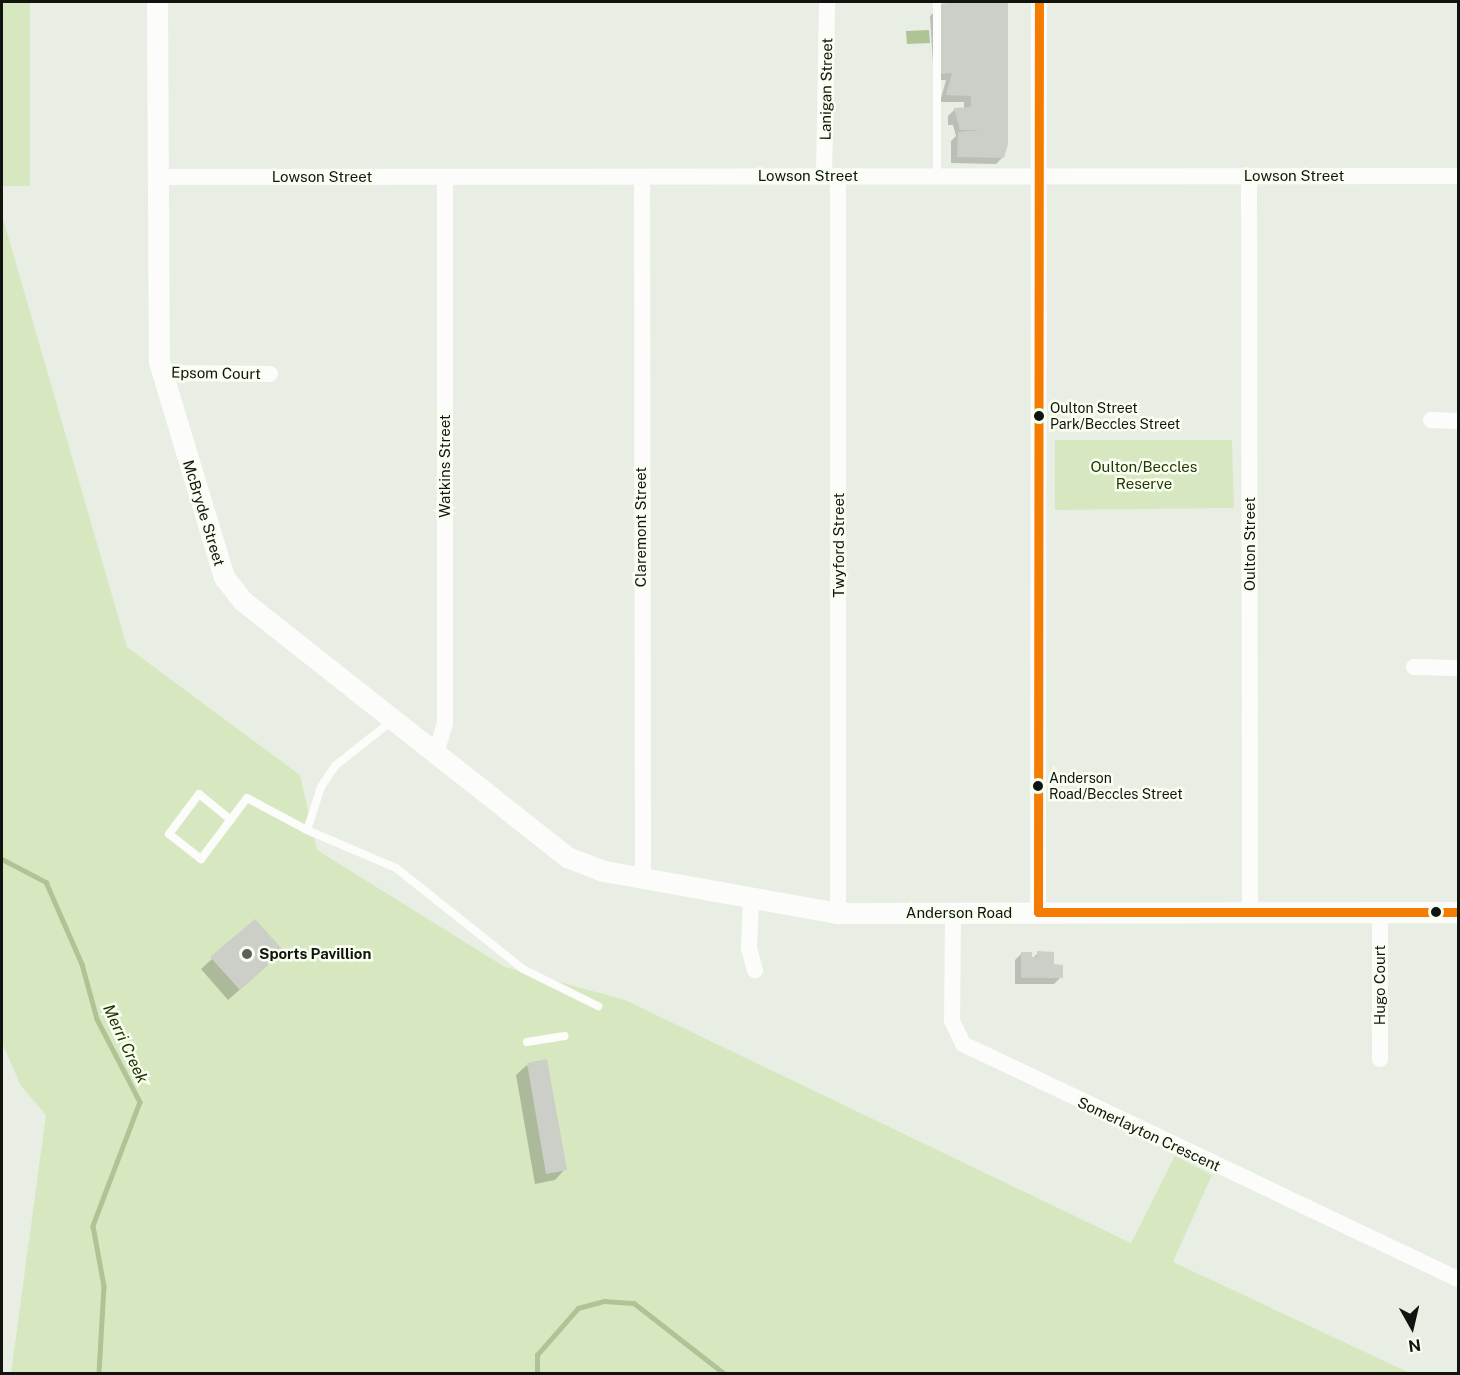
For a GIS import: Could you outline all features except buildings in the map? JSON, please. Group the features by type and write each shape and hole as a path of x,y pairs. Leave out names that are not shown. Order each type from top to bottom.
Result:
{"street":[{"name":"McBryde Street","path":"157,2 158,352 162,373 216,554 231,588 567,857 587,867 643,878"},
{"name":"Lanigan Street","path":"827,2 831,176"},
{"path":"1038,912 1039,2"},
{"name":"Twyford Street","path":"831,176 838,913"},
{"name":"Oulton Street","path":"1249,176 1250,912"},
{"name":"Lowson Street","path":"158,177 1458,176"},
{"name":"Watkins Street","path":"436,753 445,723 445,177"},
{"name":"Claremont Street","path":"642,177 643,878"},
{"name":"Epsom Court","path":"162,373 270,374"},
{"path":"1431,420 1458,421"},
{"path":"1414,667 1458,668"},
{"name":"Anderson Road","path":"643,878 838,913 1458,912"},
{"path":"751,898 749,948 755,970"},
{"name":"Hugo Court","path":"1380,912 1380,1059"},
{"name":"Somerlayton Crescent","path":"953,913 952,1022 958,1037 968,1048 1458,1279"}],"lane":[{"path":"937,2 937,176"},
{"path":"307,830 321,787 335,766 393,720"},
{"path":"231,820 199,794 169,834 201,859 231,820 247,798 307,830 396,868 523,969 598,1006"},
{"path":"527,1042 565,1036"}],"green space":[{"path":"2,2 30,2 30,186 2,186"},
{"path":"2,215 127,647 300,775 317,850 505,967 625,1000 1131,1243 1175,1156 1212,1175 1173,1262 1410,1373 11,1373 46,1115 21,1086 2,1043"},
{"name":"Oulton/Beccles Reserve","path":"1055,440 1232,440 1234,508 1055,510"}],"shaded area":[{"path":"929,30 930,43 907,44 906,31"}],"waterway":[{"name":"Merri Creek","path":"2,859 46,882 82,964 97,1019 140,1102 93,1226 104,1286 99,1374"},
{"name":"Merri Creek","path":"537,1374 537,1355 578,1308 604,1301 634,1303 725,1374"}],"transit line":[{"path":"1038,912 1039,2"},
{"path":"1038,912 1458,912"}],"place":[{"name":"Oulton Street Park/Beccles Street","path":"1039,416"},
{"name":"Anderson Road/Beccles Street","path":"1038,786"},
{"name":"Sports Pavillion","path":"247,954"}]}
